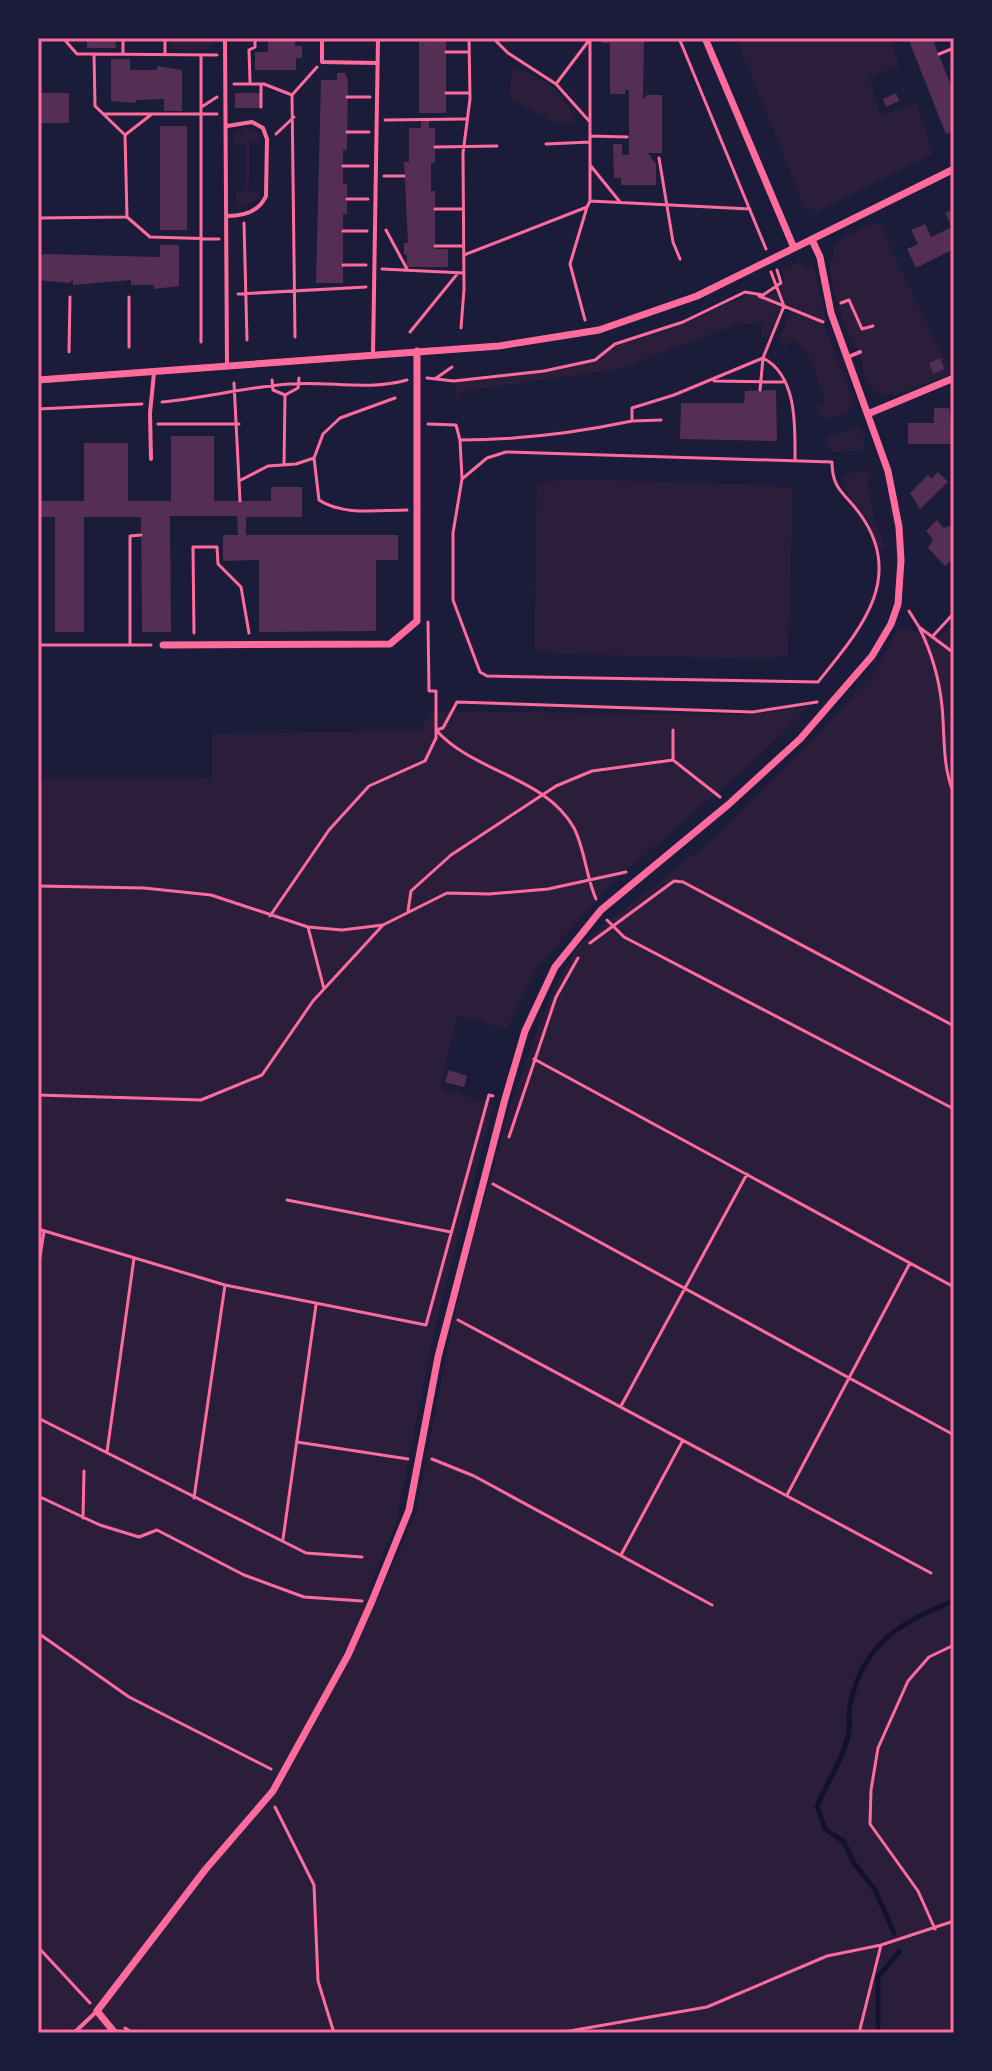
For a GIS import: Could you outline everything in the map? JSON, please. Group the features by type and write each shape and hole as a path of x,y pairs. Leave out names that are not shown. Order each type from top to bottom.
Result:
{"street":[{"path":"705,38 794,248"},
{"path":"38,380 529,342 618,325 676,305 954,169"},
{"path":"115,2033 97,2011 205,1870 273,1791 348,1655 372,1601 409,1510 447,1320 481,1181 525,1031 555,967 601,910 729,804 840,696 872,656 891,624 900,584 899,527 888,471 870,413 831,313 820,257 812,240"},
{"path":"163,645 390,644 417,621 417,351"},
{"path":"870,413 954,378"}],"lane":[{"path":"225,38 227,365"},
{"path":"322,38 322,62 377,63"},
{"path":"373,354 378,38"},
{"path":"227,126 252,122 263,128 267,143 266,196 263,204 244,214 227,216"},
{"path":"848,357 860,352"},
{"path":"151,459 154,371"},
{"path":"74,2033 97,2011"}],"path":[{"path":"123,38 123,54"},
{"path":"165,38 165,55"},
{"path":"250,84 249,50 255,47 255,38"},
{"path":"461,328 463,146 470,93 469,38"},
{"path":"493,38 508,53 556,84 590,122"},
{"path":"556,84 590,38"},
{"path":"590,38 602,39"},
{"path":"585,320 570,264 590,201 590,38"},
{"path":"679,38 777,269"},
{"path":"66,39 77,54 225,55"},
{"path":"939,54 954,48"},
{"path":"446,52 469,52"},
{"path":"94,54 95,106 125,135 127,217"},
{"path":"201,55 204,114 201,342"},
{"path":"295,337 292,95 322,62"},
{"path":"225,84 261,84 292,95"},
{"path":"261,84 261,107"},
{"path":"446,93 470,93"},
{"path":"347,97 377,97"},
{"path":"101,114 227,114"},
{"path":"125,135 152,114"},
{"path":"267,143 294,117"},
{"path":"377,120 467,119"},
{"path":"347,132 377,132"},
{"path":"590,136 627,137"},
{"path":"546,144 590,142"},
{"path":"435,147 497,146"},
{"path":"659,158 666,205 680,259"},
{"path":"590,165 620,202"},
{"path":"343,166 376,166"},
{"path":"376,176 404,176"},
{"path":"347,199 375,199"},
{"path":"590,201 750,209"},
{"path":"464,255 587,207"},
{"path":"375,209 407,269"},
{"path":"435,209 463,209"},
{"path":"244,214 247,340"},
{"path":"38,218 127,217 150,237 226,239"},
{"path":"343,231 375,231"},
{"path":"435,246 463,246"},
{"path":"343,265 464,273"},
{"path":"760,390 763,358 784,306 771,272"},
{"path":"410,332 458,273"},
{"path":"226,297 246,292 374,287"},
{"path":"738,288 826,324"},
{"path":"69,352 70,297"},
{"path":"129,297 129,347"},
{"path":"850,303 860,327 873,326"},
{"path":"632,421 632,408 711,381 763,358"},
{"path":"763,358 778,370 796,415 795,461"},
{"path":"419,387 452,367"},
{"path":"285,395 298,388 299,378"},
{"path":"272,380 273,390 285,395"},
{"path":"711,381 784,382"},
{"path":"234,383 239,424 240,501"},
{"path":"284,465 285,395"},
{"path":"395,398 340,418 323,434 314,458 316,489 319,500 327,505 350,509 419,510"},
{"path":"460,440 527,438 632,421 661,420"},
{"path":"151,424 239,424"},
{"path":"419,424 456,425 462,479 453,533 453,600 480,672 487,676 814,683 818,682 869,617 878,587 876,549 861,515 832,481 832,462 506,452 487,458 462,479"},
{"path":"239,481 268,466 314,458"},
{"path":"130,645 130,536 141,535"},
{"path":"194,644 193,547 217,547 218,564 241,587 247,608 249,644"},
{"path":"38,552 39,646 163,645"},
{"path":"900,584 909,611 934,659 942,705 945,774 954,794"},
{"path":"932,637 954,613"},
{"path":"919,627 954,653"},
{"path":"270,916 329,830 369,786 425,761 436,730 436,691 429,691 430,631"},
{"path":"436,730 443,728 457,702 753,712 840,696"},
{"path":"436,730 450,745 544,793 575,830 587,880 601,910"},
{"path":"673,730 673,760"},
{"path":"407,913 411,891 451,855 544,793 592,771 673,760 729,804"},
{"path":"38,886 144,888 211,895 308,927 342,930 383,925 447,893 489,894 548,889 653,867"},
{"path":"507,1141 556,997 584,949 674,881 683,882 954,1026"},
{"path":"609,922 624,937 954,1109"},
{"path":"38,1095 201,1100 262,1075 324,989 383,925"},
{"path":"308,927 324,989"},
{"path":"528,1055 954,1287"},
{"path":"38,1229 225,1285 426,1325 487,1103"},
{"path":"620,1407 747,1174"},
{"path":"491,1196 494,1182 684,1290 954,1435"},
{"path":"287,1200 451,1232"},
{"path":"38,1270 44,1231"},
{"path":"106,1454 134,1258"},
{"path":"787,1495 910,1263"},
{"path":"194,1498 225,1285"},
{"path":"283,1541 316,1305"},
{"path":"455,1333 456,1320 931,1573"},
{"path":"38,1418 306,1553 362,1557"},
{"path":"621,1555 683,1440"},
{"path":"297,1442 411,1459"},
{"path":"433,1449 429,1459 474,1476 712,1605"},
{"path":"83,1518 84,1471"},
{"path":"38,1496 83,1518 139,1537 157,1530 244,1575 304,1597 372,1601"},
{"path":"38,1633 51,1639 129,1697 282,1775"},
{"path":"935,1929 918,1891 870,1824 871,1790 878,1748 908,1681 929,1657 954,1645"},
{"path":"273,1791 273,1803 314,1885 318,1981 334,2033"},
{"path":"558,2033 707,2007 827,1956 881,1945 954,1921"},
{"path":"859,2033 881,1945"},
{"path":"38,1947 97,2011"}],"shaded area":[{"path":"169,38 218,38 206,50 172,49"},
{"path":"736,38 889,38 900,65 869,77 881,116 916,103 933,154 818,211 804,207"},
{"path":"512,69 532,75 552,87 568,104 575,124 554,123 509,97"},
{"path":"247,127 257,131 260,141 250,143 249,191 259,192 259,199 243,208 237,205 235,192 245,191 245,143 233,143 234,134"},
{"path":"878,221 951,373 904,393 891,395 880,394 871,387 864,373 860,352 839,310 829,262 833,261 834,243"},
{"path":"799,262 806,267 813,265 827,322 785,303 780,289 784,282 783,270"},
{"path":"776,292 780,305 767,337 761,336 762,323 736,325 615,370 462,391 456,405 455,383 594,362 616,346 678,326 746,295 762,298"},
{"path":"791,311 824,325 854,403 845,414 829,419 820,415 815,405 826,401 809,357 794,338 786,347 778,341"},
{"path":"856,427 862,430 865,444 859,451 833,452 828,448 826,439"},
{"path":"853,471 870,471 870,500 886,548 879,550 868,520 844,488 843,479"},
{"path":"568,479 769,485 793,489 788,656 760,659 560,654 534,649 537,483"},
{"path":"954,622 954,2033 38,2033 38,779 212,778 212,734 420,730 432,711 751,715 810,706 754,761 612,883 536,968 507,1029 458,1016 440,1088 494,1105 434,1332 396,1523 367,1593 378,1599 416,1513 453,1321 512,1101 540,1021 579,945 709,842 815,737 874,673 898,629 940,636"}],"building":[{"path":"87,38 115,38 116,48 87,48"},
{"path":"268,38 295,38 295,46 302,46 302,58 296,58 296,70 255,70 255,52 268,52"},
{"path":"419,38 446,38 446,113 419,113"},
{"path":"602,38 644,38 643,99 647,95 662,95 662,153 648,153 656,164 656,185 621,185 621,178 614,178 613,144 622,144 622,155 629,155 629,90 625,90 625,94 610,94 610,43 602,43"},
{"path":"908,38 932,38 954,93 954,131 946,134"},
{"path":"111,59 130,59 130,70 157,70 157,66 182,70 182,111 164,111 164,99 136,100 136,103 111,101"},
{"path":"337,73 345,73 348,80 347,150 343,150 347,214 343,214 343,283 316,283 321,80 337,80"},
{"path":"38,93 69,93 69,123 38,123"},
{"path":"235,93 260,93 260,108 235,108"},
{"path":"896,93 899,101 886,107 883,99"},
{"path":"421,121 429,121 429,128 435,128 431,191 435,191 435,249 448,249 448,267 407,267 407,255 404,255 404,243 408,243 404,162 409,162 409,128 421,128"},
{"path":"160,126 187,126 187,230 160,230"},
{"path":"954,209 954,249 916,268 907,249 918,244 911,230 925,224 931,237 952,227 945,213"},
{"path":"160,245 179,245 179,286 154,289 154,285 131,285 131,280 73,285 73,280 69,283 38,280 38,256 160,257"},
{"path":"940,358 944,369 933,374 929,363"},
{"path":"776,390 777,441 680,439 681,403 744,403 745,391"},
{"path":"934,408 949,408 954,444 908,444 908,423 934,423"},
{"path":"171,436 214,436 214,501 271,501 271,487 302,487 302,517 246,517 246,535 398,535 398,560 376,560 376,631 259,632 259,560 223,561 223,535 238,535 237,516 170,516 171,632 142,632 141,517 84,517 84,632 55,632 55,517 39,517 39,501 84,501 84,443 128,443 128,501 171,501"},
{"path":"938,472 948,482 920,509 910,493 928,475 931,479"},
{"path":"937,520 944,528 954,524 954,557 945,566 928,548 933,539 926,531"},
{"path":"449,1070 467,1076 464,1087 445,1082"}],"waterway":[{"path":"894,1933 875,1890 854,1863 844,1842 825,1829 817,1806 844,1750 849,1731 849,1709 863,1667 886,1638 900,1627 954,1601"},
{"path":"878,2033 878,1977 899,1952"}]}
